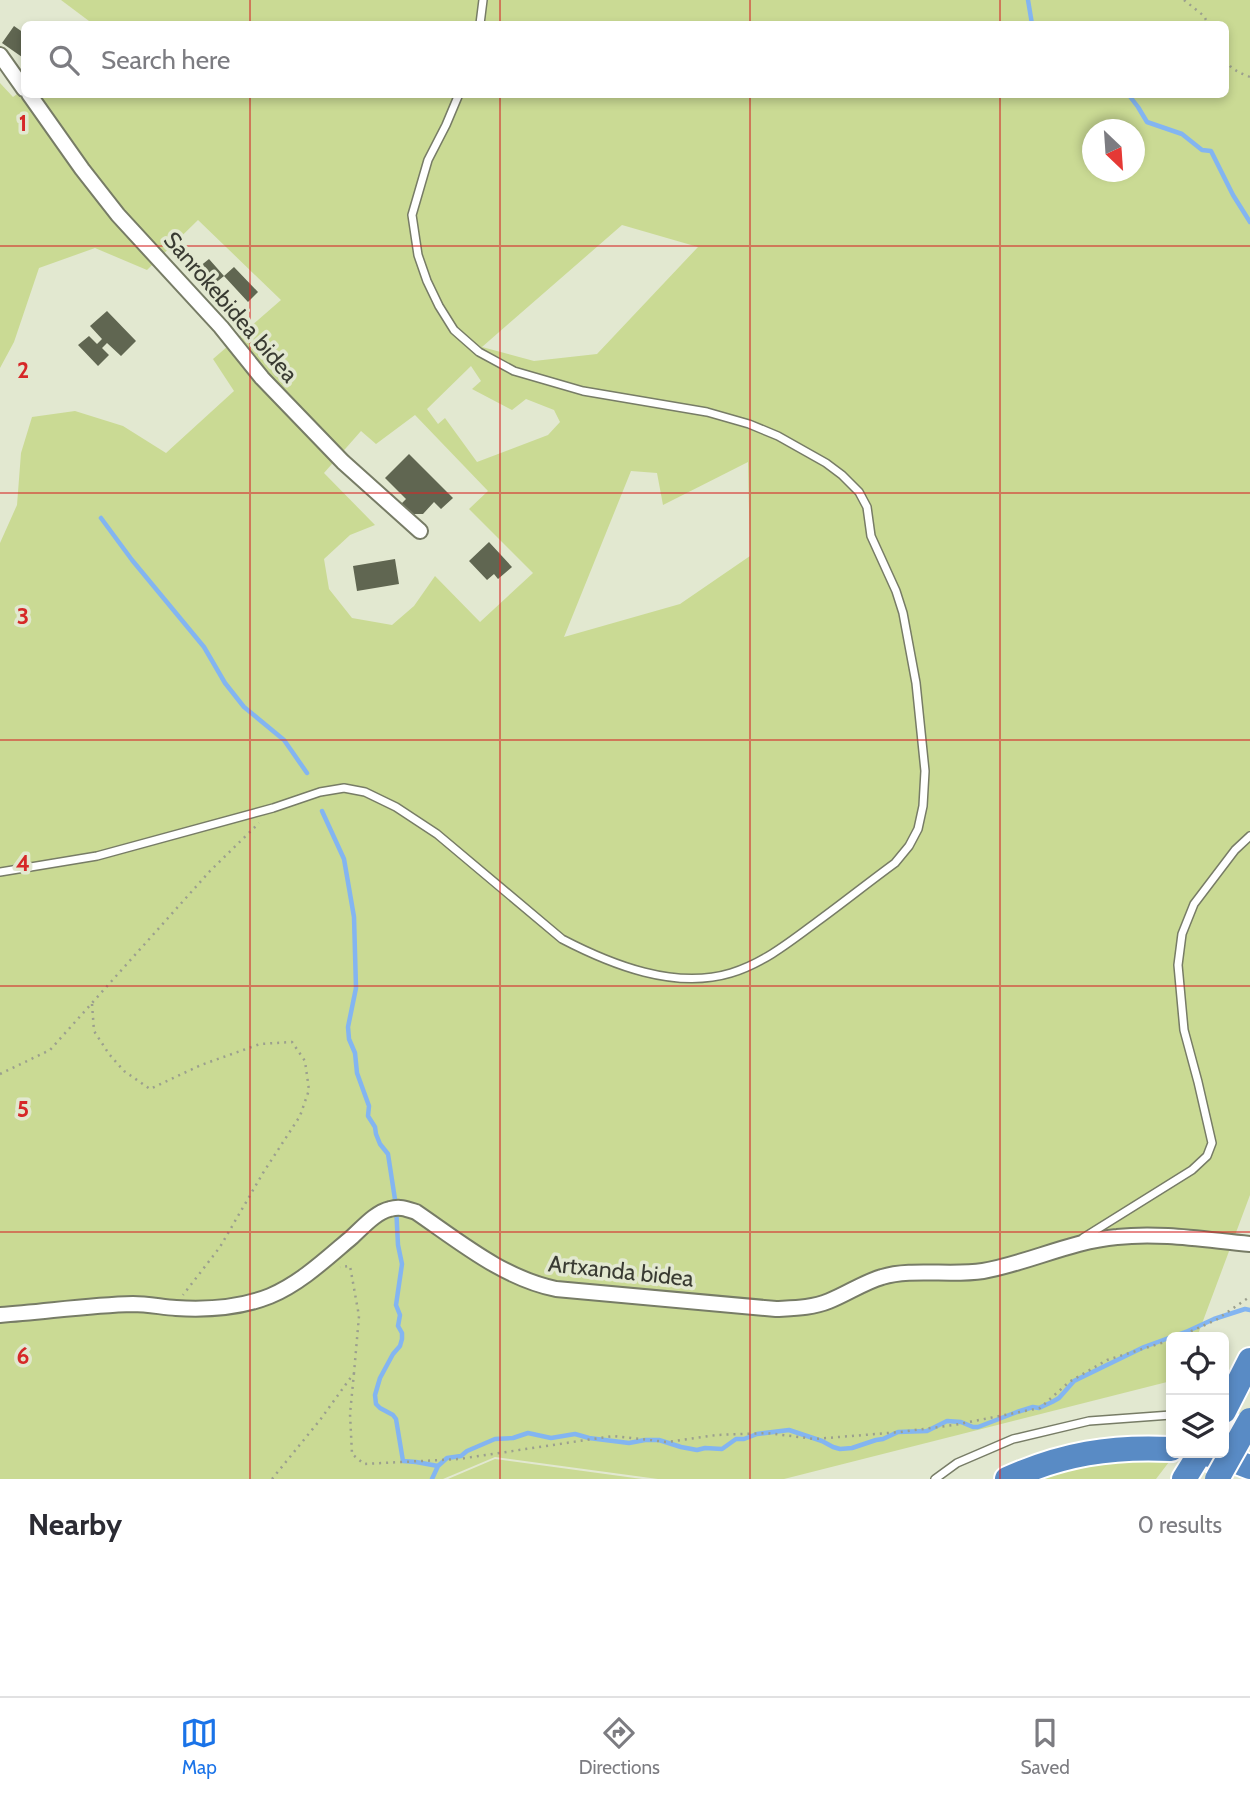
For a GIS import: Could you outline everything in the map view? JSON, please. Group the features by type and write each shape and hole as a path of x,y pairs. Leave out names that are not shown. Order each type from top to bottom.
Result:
{"highway":[{"path":"1229,1401 1250,1360"},
{"path":"1217,1479 1250,1420"},
{"path":"1007,1479 1048,1462 1090,1452 1143,1447 1166,1449"},
{"path":"1184,1479 1197,1458"},
{"path":"1224,1458 1250,1467"}],"street":[{"path":"0,55 21,85"},
{"name":"Sanrokebidea bidea","path":"32,98 118,215 221,327 271,388 352,470 420,531"},
{"name":"Artxanda bidea","path":"0,1315 136,1304 217,1309 245,1304 272,1295 316,1268 375,1217 388,1209 403,1207 416,1212 501,1269 538,1285 555,1289 776,1309 809,1307 827,1302 883,1276 985,1271 1070,1246 1117,1237 1160,1236 1250,1244"},
{"path":"1229,1426 1250,1432"}],"lane":[{"path":"480,21 483,0"},
{"path":"0,872 97,856 274,808 320,792 344,788 365,792 396,807 437,834 562,939 605,960 639,971 683,977 710,977 731,973 758,962 787,945 895,863 909,846 918,829 923,806 925,771 916,683 896,591 872,536 867,508 859,492 827,463 778,436 749,424 707,412 583,391 514,371 479,352 454,330 427,281 418,255 412,215 428,159 457,98"},
{"name":"Artxanda bidea","path":"1070,1246 1192,1170 1207,1156 1212,1143 1210,1127 1184,1030 1178,965 1182,934 1194,904 1235,850 1250,836"},
{"path":"935,1479 957,1462 1013,1438 1089,1422 1166,1415"}],"path":[{"path":"1184,0 1206,21"},
{"path":"1229,66 1250,77"},
{"path":"0,1074 50,1050 209,871 274,808"},
{"path":"92,1004 94,1031 109,1055 124,1071 150,1088 201,1065 260,1044 292,1042 305,1061 309,1090 300,1116 262,1173 220,1247 173,1308"},
{"path":"316,1268 350,1266 359,1316 349,1414 352,1454 364,1464 459,1460 613,1436 667,1442 717,1435 767,1433 815,1439 954,1425 1040,1408 1069,1382 1107,1360 1166,1342"},
{"path":"1189,1332 1216,1320 1250,1298"},
{"path":"272,1479 354,1373"}],"green space":[{"path":"61,0 1250,0 1250,1195 1199,1332 1166,1332 1166,1382 784,1479 658,1479 495,1457 443,1479 0,1479 0,543 17,505 21,453 32,417 75,411 123,426 166,453 234,391 213,359 281,300 198,220 147,270 95,248 39,268 14,342 0,368 0,83 13,97 21,91 21,98 1229,98 1229,21 89,21","holes":["622,225 698,247 597,354 534,361 482,347","471,366 481,381 472,389 512,410 526,399 554,410 560,422 548,435 477,462 445,418 438,424 427,409","415,415 488,491 469,509 533,573 480,622 435,576 414,606 392,625 352,618 329,589 324,559 350,535 375,525 324,473 361,431 376,444","748,462 750,556 680,604 564,637 631,471 657,473 663,505"]},
{"path":"1140,1458 1169,1462 1156,1479 1030,1479 1084,1464"},
{"path":"495,1459 642,1479 448,1479"}],"building":[{"path":"14,26 21,31 21,56 2,43"},
{"path":"209,259 224,276 208,289 194,271"},
{"path":"234,267 258,292 248,302 224,276"},
{"path":"107,311 136,341 121,356 107,343 102,348 109,355 98,366 78,345 89,336 97,344 102,339 90,326"},
{"path":"409,454 453,498 441,509 434,502 423,514 410,514 401,504 406,499 385,478"},
{"path":"489,542 512,567 498,579 494,574 487,580 469,561"},
{"path":"395,559 399,584 357,591 353,566"}],"waterway":[{"path":"1028,0 1032,21"},
{"path":"1131,98 1147,122 1182,134 1202,150 1211,151 1250,222"},
{"path":"101,518 204,647 225,683 244,707 284,740 307,773"},
{"path":"322,811 344,859 354,917 356,988 348,1027 349,1039 369,1106 368,1116 375,1127 380,1144 388,1154 402,1264 396,1305 400,1315 398,1326 402,1339 380,1378 375,1395 376,1404 396,1419 403,1461 438,1466"},
{"path":"432,1479 438,1466 447,1458 461,1456 495,1439 513,1438 528,1433 551,1438 575,1434 629,1443 659,1440 697,1450 722,1449 736,1439 789,1430 840,1449 883,1439 898,1432 927,1431 947,1421 978,1427 1052,1402 1074,1381 1144,1347 1214,1319 1245,1309 1250,1310"}]}
